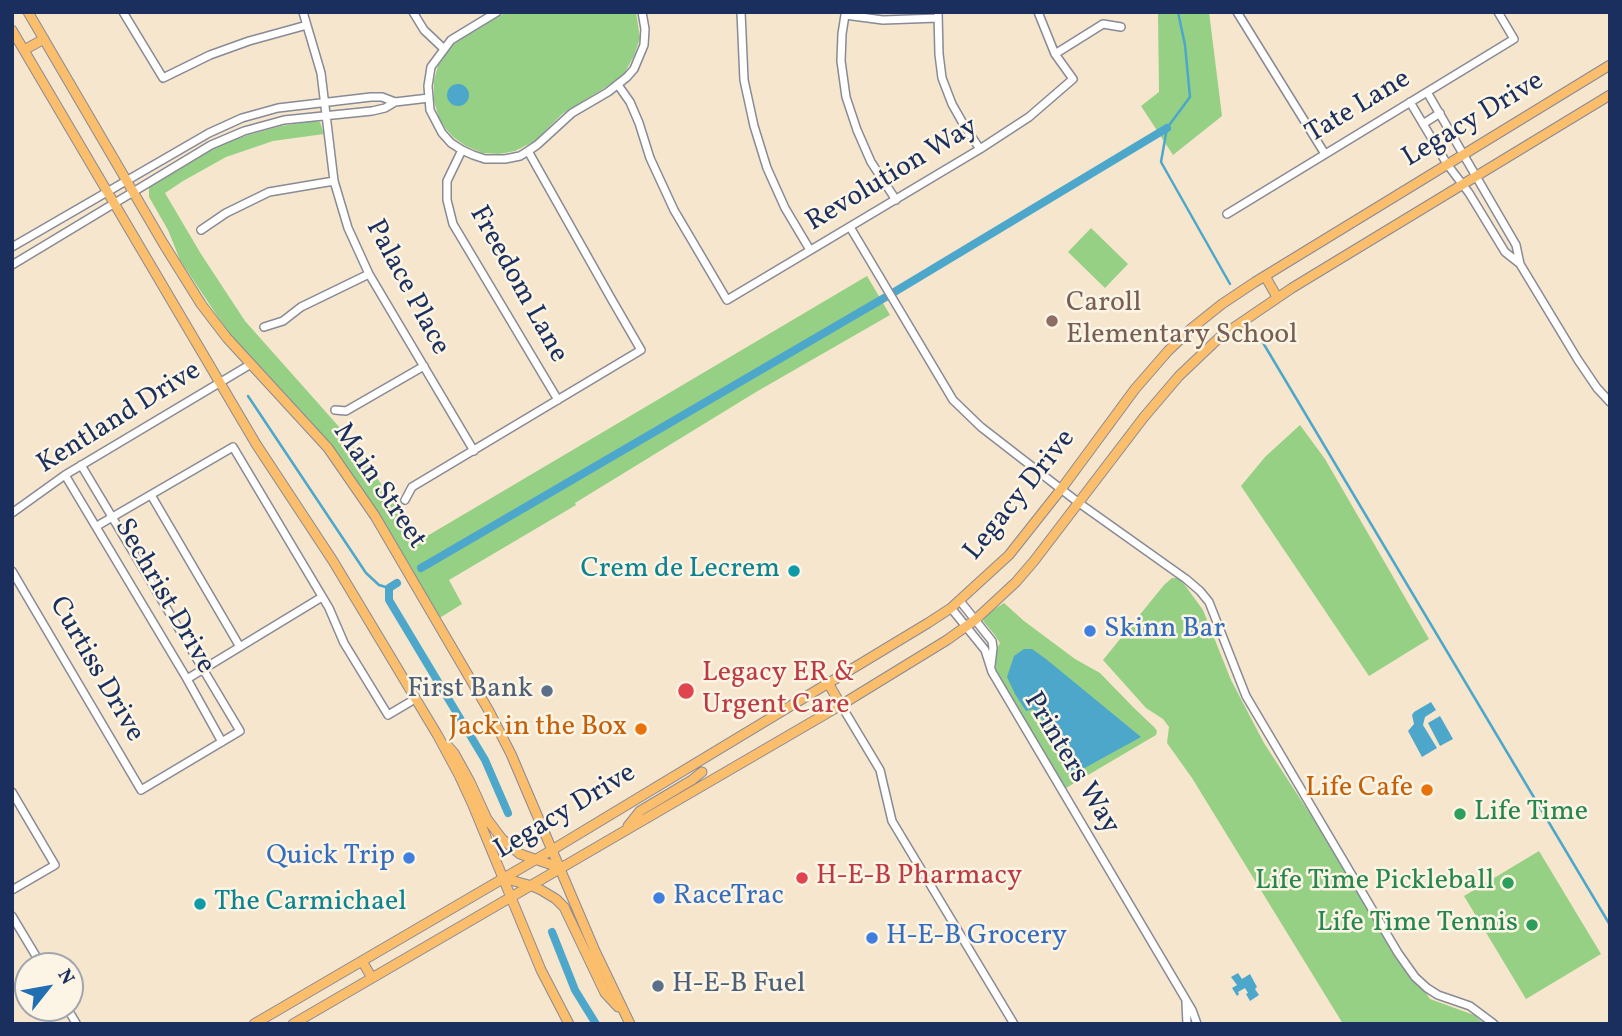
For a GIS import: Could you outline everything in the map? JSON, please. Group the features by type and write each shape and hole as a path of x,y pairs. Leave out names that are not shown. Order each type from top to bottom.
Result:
{"main road":[{"name":"Main Street","path":"28,12 201,304 227,338 328,448 375,516 489,711 511,754 627,1019"},
{"path":"12,30 256,444 333,561 438,736 472,803 541,970 569,1024"},
{"path":"24,50 44,39"},
{"name":"Legacy Drive","path":"254,1024 552,850 951,608 1009,555 1135,389 1192,328 1265,276 1610,65"},
{"name":"Legacy Drive","path":"293,1024 841,705 966,627 1016,582 1144,417 1179,376 1220,337 1277,297 1610,95"},
{"path":"1265,276 1277,297"},
{"path":"828,683 841,705"},
{"path":"438,736 454,753 488,819 502,839 520,854 561,868"},
{"path":"696,762 708,783"},
{"path":"623,833 640,811 702,772"},
{"path":"503,878 532,886 556,899 564,907 605,993 627,1019"},
{"path":"362,961 372,978"}],"street":[{"path":"123,12 163,78 210,55 307,25"},
{"name":"Palace Place","path":"303,12 321,73 334,181 348,228 369,274 474,451"},
{"path":"413,12 424,30 443,48"},
{"path":"496,12 451,40 443,48 429,76 430,110 442,133 462,150 485,159 520,156 551,134 572,113 618,85 634,69 644,45 642,12"},
{"path":"741,12 744,80 754,126 767,168 785,208 810,250"},
{"path":"1038,12 1055,54 1104,24 1121,27"},
{"path":"1237,12 1325,154"},
{"name":"Tate Lane","path":"1227,214 1514,38 1498,12"},
{"path":"896,200 872,162 846,97 841,61 845,15 883,20 938,15 943,78 952,104 980,149"},
{"name":"Revolution Way","path":"618,85 630,102 650,158 674,210 727,300 1029,117 1073,79 1055,54"},
{"path":"1427,92 1516,245 1520,264 1583,367 1610,402"},
{"path":"12,247 226,125 278,108 372,97 382,97 395,102"},
{"path":"12,265 211,145 244,131 284,120 372,111 395,102 429,98"},
{"path":"1410,102 1505,252 1520,264"},
{"path":"1423,124 1440,113"},
{"name":"Freedom Lane","path":"462,150 447,181 447,200 453,224 558,400"},
{"path":"405,500 412,487 641,350 528,151"},
{"path":"201,230 226,213 269,192 334,181"},
{"path":"850,227 953,400 981,427 1079,503 1200,591 1209,603 1246,696 1398,953 1415,978 1427,988 1438,995 1470,1006 1494,1024"},
{"path":"264,327 283,321 300,307 369,274"},
{"name":"Kentland Drive","path":"12,513 81,465 251,364"},
{"path":"335,410 346,411 424,366"},
{"path":"97,526 233,447 331,612 344,643 388,715 415,699"},
{"name":"Sechrist Drive","path":"65,475 222,742 240,731 81,465"},
{"path":"151,495 240,647"},
{"name":"Curtiss Drive","path":"12,571 141,790 222,742"},
{"path":"187,680 322,597"},
{"name":"Printers Way","path":"960,601 993,644 992,672"},
{"name":"Printers Way","path":"951,608 985,650 992,672 1192,1010 1197,1024"},
{"path":"841,705 880,770 892,821 1014,1024"},
{"path":"12,792 55,865 12,890"},
{"path":"12,916 34,952"},
{"path":"1186,1002 1187,1024"}],"green space":[{"path":"506,12 636,12 640,38 624,74 562,114 535,141 515,151 483,153 466,146 446,129 439,118 434,101 434,80 438,66 455,43"},
{"path":"1158,12 1209,12 1222,116 1173,155 1141,106 1159,92"},
{"path":"320,122 324,134 273,141 226,157 165,193 245,321 341,429 390,496 417,542 867,276 890,315 756,392 575,503 576,505 449,580 462,604 438,619 372,506 241,349 218,317 180,260 168,230 149,197 149,186 212,149 238,138 281,126"},
{"path":"1091,228 1128,264 1105,288 1068,252"},
{"path":"1300,425 1325,459 1429,639 1369,676 1241,486 1265,457"},
{"path":"1172,578 1178,578 1184,584 1203,610 1231,680 1264,743 1430,999 1474,1015 1484,1024 1343,1024 1192,778 1167,743 1169,727 1163,719 1146,708 1103,660"},
{"path":"1004,603 1075,659 1100,673 1154,727 1156,735 1066,788 997,673 996,651 1000,643 983,621 987,614"},
{"name":"Life Time Tennis","path":"1539,851 1601,954 1526,999 1464,896"}],"water":[{"path":"458,84 466,87 469,95 466,103 458,106 450,103 447,95 450,87"},
{"path":"1024,649 1032,649 1046,659 1141,737 1070,776 1060,761 1059,743 1033,709 1026,711 1007,677 1014,656"},
{"path":"1431,702 1436,710 1425,717 1423,725 1437,748 1422,757 1408,731 1414,724 1414,712"},
{"path":"1440,716 1453,739 1440,746 1428,723"},
{"path":"1238,973 1242,979 1250,974 1257,987 1255,989 1259,995 1250,1001 1245,988 1238,992 1237,996 1232,988 1237,985 1231,977"}],"waterway":[{"path":"1178,12 1185,45 1190,97 1167,128 1161,162 1230,284"},
{"path":"421,568 891,294 1167,128"},
{"path":"1256,331 1610,925"},
{"path":"248,396 366,573 379,585 389,588"},
{"path":"397,583 389,588 389,600 485,760 508,813"},
{"path":"552,932 575,990 596,1024"}],"place":[{"name":"Caroll Elementary School","path":"1052,321"},
{"name":"Crem de Lecrem","path":"794,571"},
{"name":"Skinn Bar","path":"1090,631"},
{"name":"First Bank","path":"547,691"},
{"name":"Legacy ER & Urgent Care","path":"686,691"},
{"name":"Jack in the Box","path":"641,729"},
{"name":"Life Cafe","path":"1427,790"},
{"name":"Life Time","path":"1460,814"},
{"name":"Quick Trip","path":"409,858"},
{"name":"H-E-B Pharmacy","path":"802,878"},
{"name":"Life Time Pickleball","path":"1508,883"},
{"name":"RaceTrac","path":"659,898"},
{"name":"The Carmichael","path":"200,904"},
{"name":"Life Time Tennis","path":"1532,925"},
{"name":"H-E-B Grocery","path":"872,938"},
{"name":"H-E-B Fuel","path":"658,986"}]}
